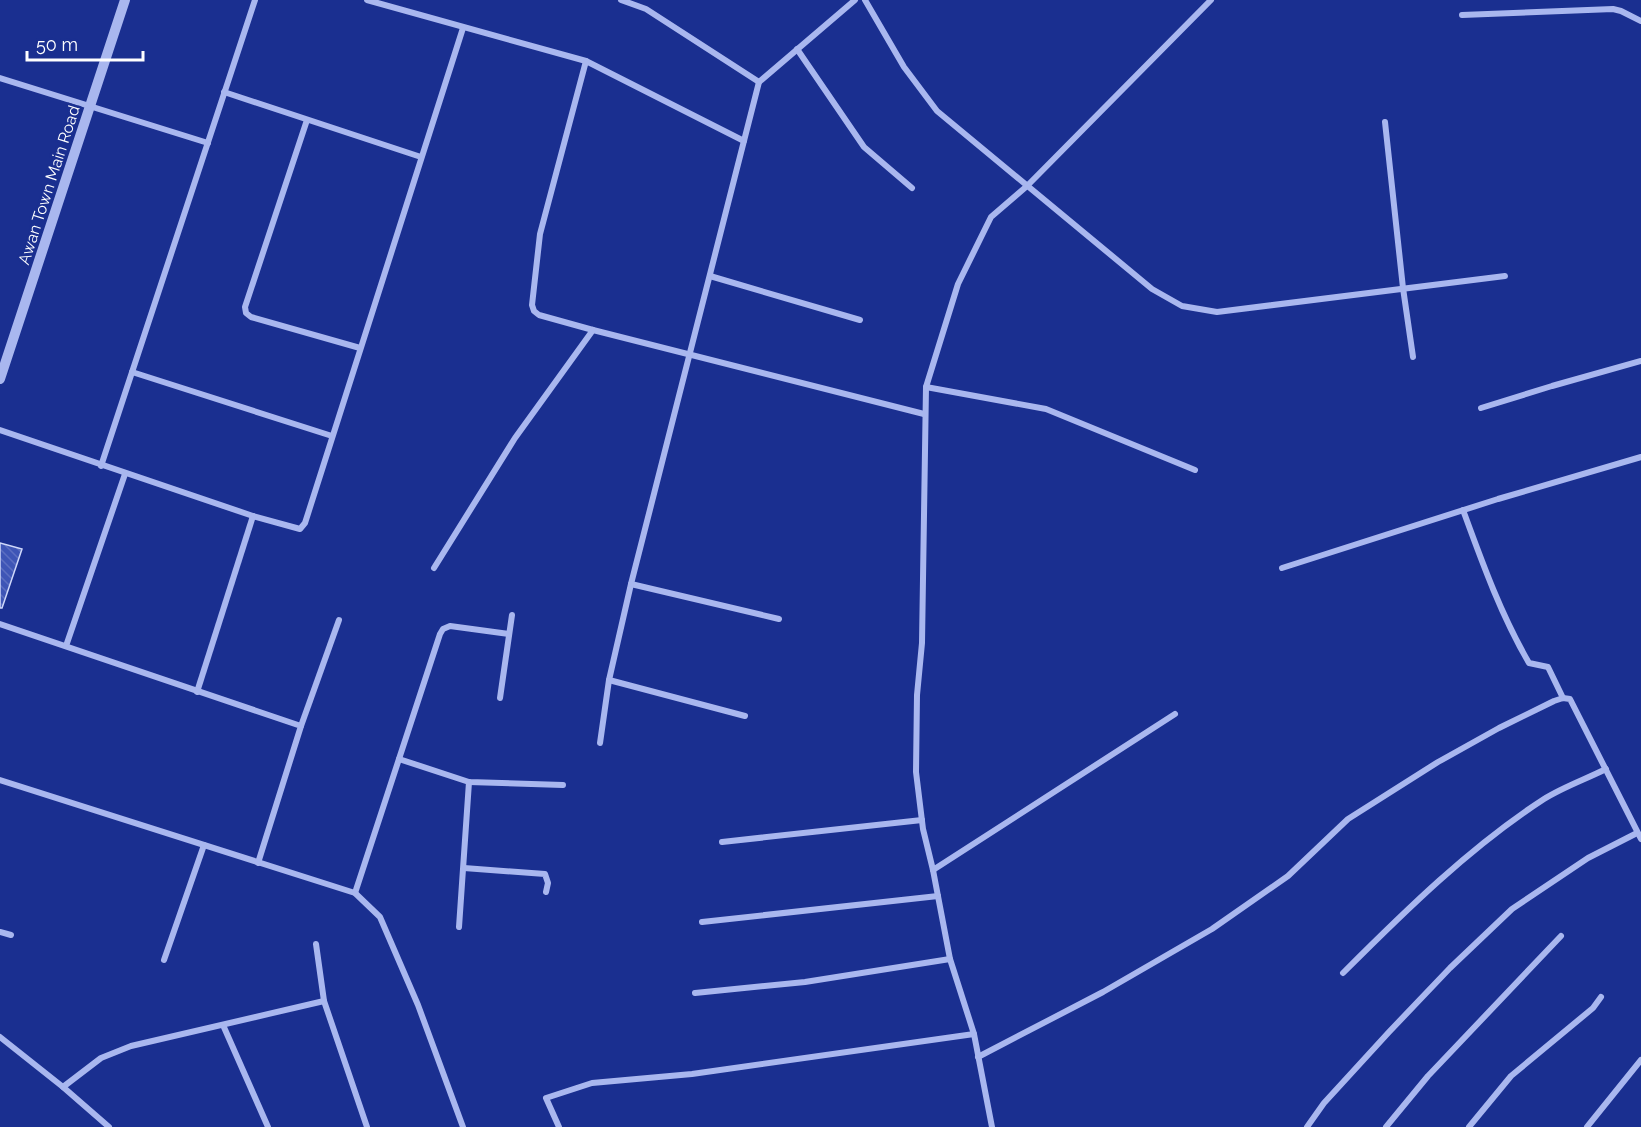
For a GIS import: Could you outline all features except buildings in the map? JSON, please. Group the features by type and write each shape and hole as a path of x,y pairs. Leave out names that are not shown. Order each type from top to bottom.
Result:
{"street":[{"name":"Awan Town Main Road","path":"0,378 125,0"},
{"path":"101,466 255,0"},
{"path":"367,0 586,61 744,141"},
{"path":"621,0 646,9 759,81"},
{"path":"600,743 609,680 631,584 759,81 855,0"},
{"path":"865,0 904,67 937,111 1152,289 1182,306 1217,312 1505,276"},
{"path":"992,1127 974,1034 950,959 922,820 916,772 917,695 922,643 926,387 958,284 991,217 1028,186 1211,0"},
{"path":"1564,0 1565,10"},
{"path":"1462,15 1565,10 1621,11 1641,21"},
{"path":"0,430 125,474 300,529 305,523 463,28"},
{"path":"797,49 864,147 912,188"},
{"path":"586,61 540,234 532,305 534,311 539,315 593,330 924,414"},
{"path":"0,78 208,143"},
{"path":"224,92 421,157"},
{"path":"307,120 245,307 246,313 251,317 360,348"},
{"path":"1385,122 1413,357"},
{"path":"710,276 860,320"},
{"path":"434,568 515,438 593,330"},
{"path":"1481,408 1641,361"},
{"path":"132,372 332,436"},
{"path":"926,387 1047,409 1196,470"},
{"path":"1282,568 1463,510 1641,457"},
{"path":"66,646 125,474"},
{"path":"1463,510 1486,573 1521,649 1529,663 1548,667 1563,698"},
{"path":"197,692 253,516"},
{"path":"631,584 779,619"},
{"path":"501,698 512,615"},
{"path":"258,863 301,726 339,620"},
{"path":"0,624 301,726"},
{"path":"355,893 440,634 443,629 450,626 509,634"},
{"path":"609,680 745,716"},
{"path":"978,1057 1103,992 1212,929 1288,876 1348,819 1438,762 1499,728 1563,698 1570,699 1639,836 1588,858 1512,909 1396,1024 1324,1103 1307,1127"},
{"path":"933,870 1175,714"},
{"path":"399,759 469,782 563,785"},
{"path":"1343,973 1400,915 1485,843 1546,799 1606,769"},
{"path":"0,780 355,893 380,917 418,1005 463,1127"},
{"path":"459,927 469,782"},
{"path":"722,842 922,820"},
{"path":"164,960 204,845"},
{"path":"464,868 545,874 548,883 546,892"},
{"path":"702,922 938,896"},
{"path":"0,932 11,935"},
{"path":"1386,1127 1428,1076 1561,936"},
{"path":"316,944 324,1001 367,1127"},
{"path":"695,993 805,982 950,959"},
{"path":"1469,1127 1511,1076 1593,1008 1601,998"},
{"path":"63,1087 101,1058 131,1046 324,1001"},
{"path":"222,1025 268,1127"},
{"path":"560,1127 546,1098 592,1083 692,1074 974,1034"},
{"path":"0,1037 109,1127"},
{"path":"1587,1127 1641,1060"}]}
